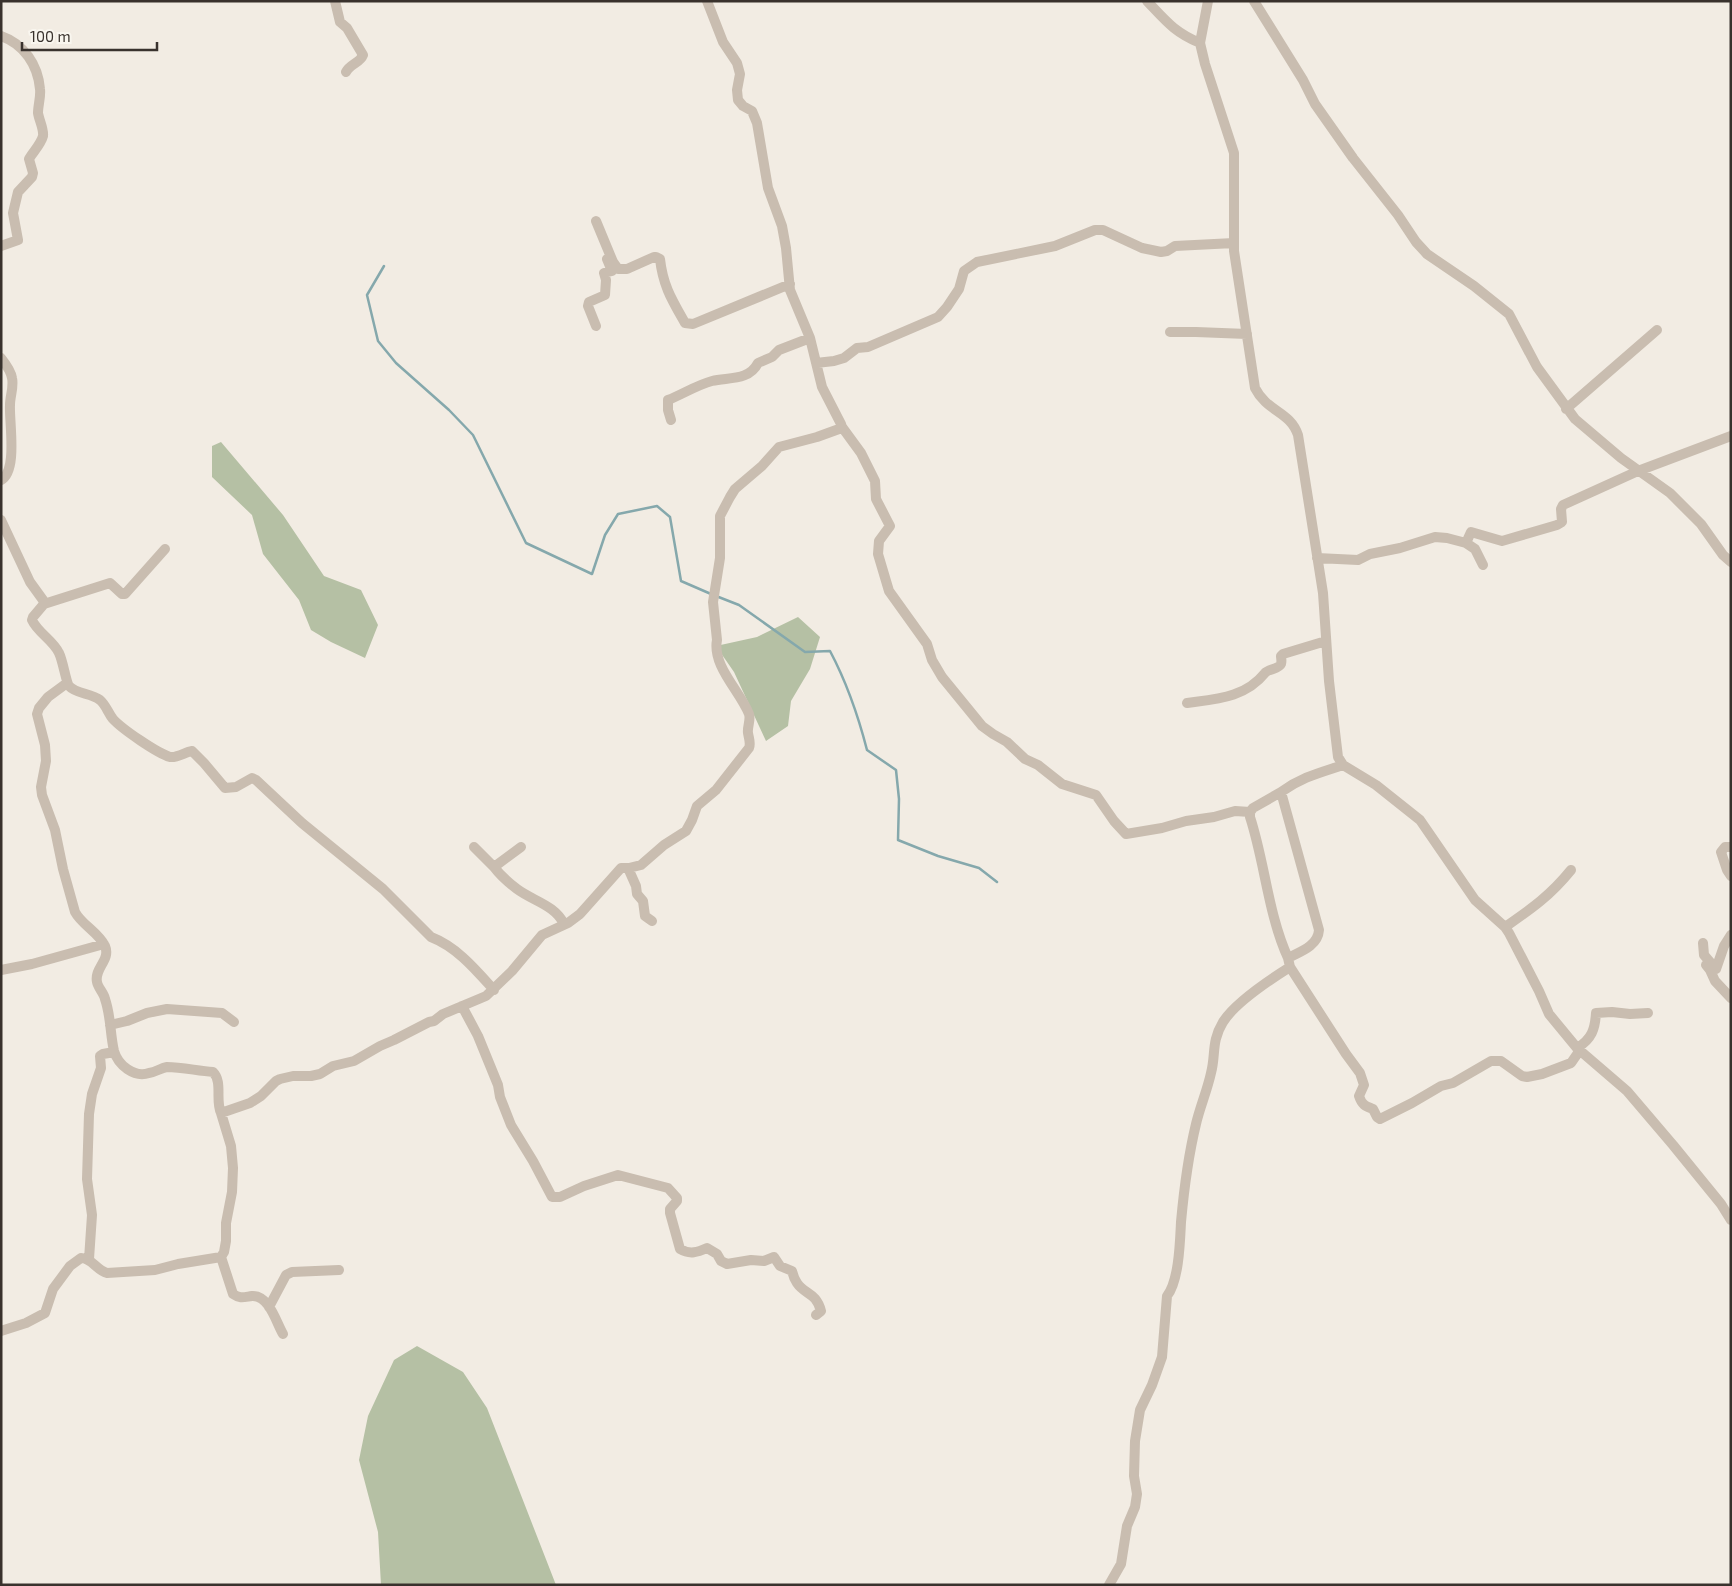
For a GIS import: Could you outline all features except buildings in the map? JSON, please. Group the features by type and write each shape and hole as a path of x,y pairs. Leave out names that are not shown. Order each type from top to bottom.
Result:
{"street":[{"path":"335,1 340,22 347,28 363,55 361,60 350,66 346,72"},
{"path":"707,1 717,30 738,69 740,78 737,90 738,100 743,106 752,111 757,123 768,188 782,226 790,284 797,308 810,338 822,387 842,427 856,444 875,481 876,500 890,526 879,541 878,554 891,596 927,644 932,660 942,677 982,726 1062,784 1096,795 1114,821 1126,834 1214,817 1229,812 1250,812 1259,803 1281,792 1295,782 1313,774 1343,765"},
{"path":"1147,1 1171,27 1183,36 1200,43"},
{"path":"1208,1 1200,43 1234,153 1234,243 1255,388 1260,398 1266,404 1290,420 1296,428 1298,435 1325,610 1329,681 1338,757 1343,765 1376,785 1420,820 1475,900 1505,927 1539,991 1548,1014 1579,1049 1627,1091 1721,1204 1731,1220"},
{"path":"1254,1 1303,80 1315,104 1353,158 1426,254 1474,286 1509,314 1536,367 1566,409 1581,426 1638,471 1670,493 1701,524 1723,555 1731,562"},
{"path":"1,36 12,40 24,49 34,66 40,90 38,114 43,133 39,144 29,159 33,173 32,177 18,192 15,200 13,213 18,240 1,246"},
{"path":"596,326 588,306 589,302 605,295 606,280 604,273 612,271 592,223 596,221 613,262 618,268 627,269 656,256 660,259 665,286 685,324 693,324 790,284"},
{"path":"816,363 844,358 857,348 868,347 938,317 947,308 959,289 964,271 977,262 1039,251 1095,230 1103,230 1142,248 1161,252 1168,252 1174,246 1234,243"},
{"path":"1566,409 1657,330"},
{"path":"1170,332 1247,334"},
{"path":"671,420 668,400 713,380 729,380 748,374 754,370 758,363 772,357 779,350 810,338"},
{"path":"1,358 12,376 6,410 11,463 7,474 1,480"},
{"path":"221,1114 250,1103 280,1079 293,1076 311,1076 333,1066 354,1061 380,1046 434,1021 443,1014 481,1000 494,990 542,935 580,914 621,868 641,865 664,845 686,831 697,806 716,790 751,745 748,734 749,715 727,677 716,646 717,640 712,602 720,558 720,516 735,489 762,466 778,447 817,437 839,430 842,427"},
{"path":"1466,543 1470,532 1502,540 1556,525 1562,522 1561,509 1563,505 1638,471 1731,436"},
{"path":"1,520 30,582 44,604"},
{"path":"1317,558 1358,560 1370,554 1400,548 1435,537 1466,543 1475,549 1483,565"},
{"path":"165,549 126,594 122,594 110,583 44,604 33,617 32,620 58,651 65,670 67,683 76,691 98,698 121,728 154,748 170,756 192,752 204,762 225,788 236,787 252,778 256,780 302,823 383,889 431,937 441,941 469,963 494,990"},
{"path":"1187,703 1235,696 1260,681 1265,673 1280,666 1283,654 1326,641"},
{"path":"67,683 48,697 39,708 37,714 45,745 46,760 41,787 44,802 55,830 62,869 75,912 78,918 91,928 104,944 107,956 97,974 97,982 105,997 114,1052 121,1065 128,1070 141,1074 149,1074 167,1067 213,1072 219,1081 218,1099 231,1146 233,1168 232,1192 226,1223 226,1240 221,1258 233,1294 240,1298 254,1296 260,1298 269,1307 283,1334"},
{"path":"1109,1585 1121,1564 1127,1526 1137,1494 1134,1476 1135,1441 1140,1410 1162,1357 1167,1296 1172,1290 1179,1254 1190,1154 1196,1123 1212,1072 1214,1043 1223,1021 1242,1002 1317,939 1319,930 1281,792"},
{"path":"1250,812 1281,944 1289,962 1346,1054 1360,1073 1364,1085 1359,1096 1361,1102 1367,1108 1374,1109 1377,1117 1380,1119 1441,1086 1453,1083 1491,1061 1501,1061 1522,1076 1527,1077 1542,1074 1571,1063 1593,1031 1596,1013 1648,1013"},
{"path":"474,847 517,889 551,908 564,924"},
{"path":"494,867 521,847"},
{"path":"1731,847 1725,848 1721,852 1726,868 1731,876"},
{"path":"628,868 636,886 637,894 643,900 645,916 652,921"},
{"path":"1505,927 1543,900 1571,870"},
{"path":"1731,935 1724,946 1717,968 1714,968 1703,948 1700,960 1710,970 1715,981 1731,998"},
{"path":"1,970 32,964 104,944"},
{"path":"462,1006 478,1036 498,1085 500,1097 511,1126 533,1161 552,1197 560,1197 584,1186 618,1175 668,1188 677,1198 677,1202 670,1209 670,1213 680,1249 685,1252 695,1253 707,1248 717,1254 721,1261 727,1264 751,1260 764,1261 774,1257 780,1266 792,1271 797,1284 811,1294 819,1304 821,1311 816,1315"},
{"path":"110,1025 147,1013 167,1009 222,1013 234,1022"},
{"path":"89,1260 92,1208 87,1179 90,1101 101,1068 100,1056 114,1052"},
{"path":"1,1331 26,1323 45,1313 53,1289 70,1266 81,1258 89,1260 100,1271 108,1273 155,1270 178,1264 221,1258"},
{"path":"269,1307 286,1275 292,1272 338,1270"}],"green space":[{"path":"221,442 283,515 324,576 361,590 378,625 365,658 311,630 299,600 263,554 252,515 212,477 212,446"},
{"path":"798,617 820,637 810,669 791,701 788,726 766,741 734,672 716,646 757,637"},
{"path":"417,1346 463,1372 487,1408 556,1585 381,1585 378,1532 359,1460 368,1416 394,1360"}],"waterway":[{"path":"384,266 367,295 378,341 396,363 449,410 473,435 526,543 592,574 605,535 618,514 657,506 670,517 681,581 711,594"},
{"path":"716,596 739,605 805,652 830,651 852,699 867,750 896,770 899,799 898,840 938,856 979,868 997,882"}]}
